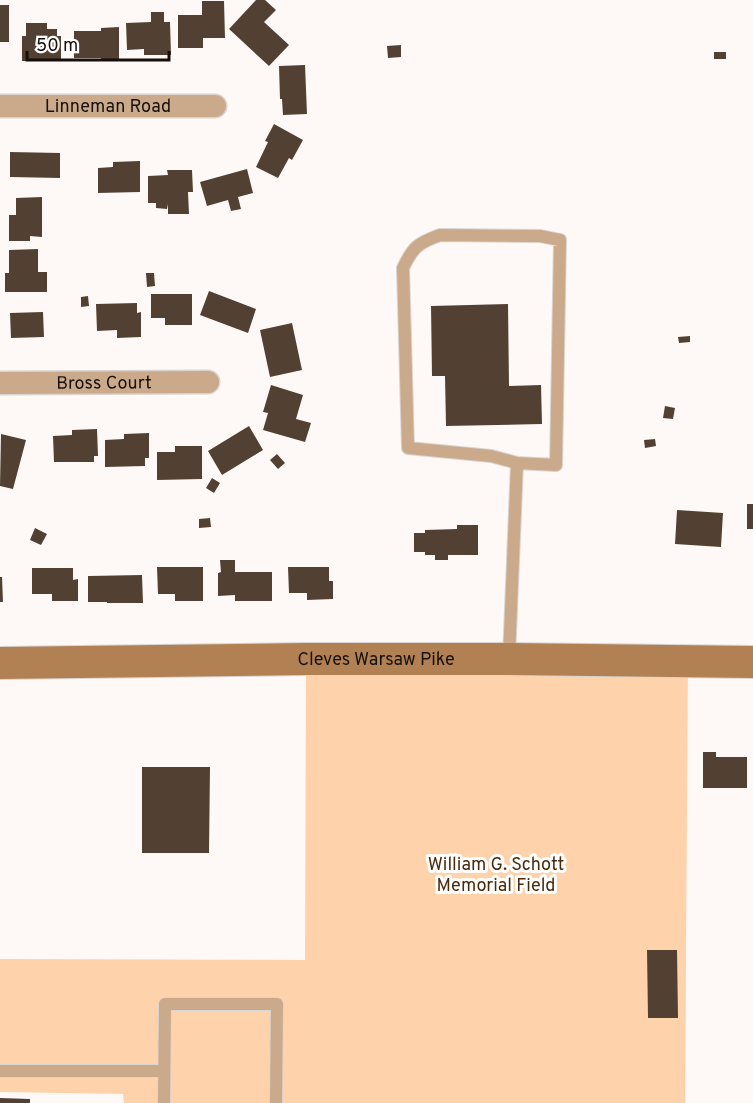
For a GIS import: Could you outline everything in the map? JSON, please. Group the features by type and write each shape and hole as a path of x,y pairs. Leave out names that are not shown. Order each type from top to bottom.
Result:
{"street":[{"name":"Linneman Road","path":"0,106 214,106"},
{"name":"Bross Court","path":"0,383 208,382"},
{"name":"Cleves Warsaw Pike","path":"0,663 306,659 753,662"}],"lane":[{"path":"440,235 540,236 560,240 556,465 517,463 491,456 408,448 403,268 410,252 424,241 440,235"},
{"path":"509,659 517,463"},
{"path":"164,1103 165,1004 277,1004 276,1103"},
{"path":"0,1071 164,1071"}],"green space":[{"name":"William G. Schott Memorial Field","path":"306,659 688,661 685,1103 124,1103 123,1094 0,1092 0,959 305,960"}],"building":[{"path":"256,0 265,0 276,10 264,22 289,45 269,66 229,29"},
{"path":"202,1 224,1 225,38 203,38 203,48 178,48 178,15 202,15"},
{"path":"0,5 9,5 9,42 0,42"},
{"path":"151,12 164,12 164,22 170,22 171,55 144,55 144,49 127,50 126,23 151,22"},
{"path":"26,23 47,23 47,29 57,29 57,36 61,36 61,61 22,61 22,36 26,36"},
{"path":"119,27 119,60 74,58 74,31 101,31 101,28"},
{"path":"401,45 401,57 388,58 387,46"},
{"path":"714,52 726,52 726,59 714,59"},
{"path":"305,65 307,114 283,115 279,66"},
{"path":"274,124 303,140 292,160 289,158 278,178 256,167"},
{"path":"10,152 60,153 60,178 10,177"},
{"path":"140,161 140,192 98,193 98,168 113,167 113,162"},
{"path":"247,169 253,193 238,197 241,209 231,211 228,200 207,206 200,182"},
{"path":"167,170 192,170 193,192 188,192 189,214 168,214 168,204 167,209 156,208 156,203 148,203 148,176 168,175"},
{"path":"42,197 42,237 30,236 30,241 9,241 9,215 16,215 16,198"},
{"path":"38,249 38,272 47,272 47,292 5,292 5,273 9,273 9,250"},
{"path":"146,273 154,273 155,286 147,287"},
{"path":"209,291 256,309 248,333 200,315"},
{"path":"151,294 192,294 192,325 165,325 165,318 151,318"},
{"path":"88,296 89,306 81,307 81,297"},
{"path":"137,303 137,313 141,312 141,337 117,338 117,330 97,331 96,304"},
{"path":"508,304 509,386 541,385 542,424 446,426 445,376 432,376 431,306"},
{"path":"43,312 44,337 11,338 10,313"},
{"path":"292,323 302,370 270,377 260,330"},
{"path":"690,336 690,342 679,343 678,337"},
{"path":"271,385 303,395 296,419 311,423 305,442 263,430 268,413 263,412"},
{"path":"665,406 675,408 673,419 663,418"},
{"path":"249,426 263,450 222,475 208,451"},
{"path":"97,429 98,456 94,456 94,462 54,462 53,436 72,435 72,430"},
{"path":"149,433 149,458 145,458 145,466 105,467 105,440 124,439 124,434"},
{"path":"1,434 26,440 13,489 0,486"},
{"path":"655,439 656,446 645,448 644,440"},
{"path":"175,446 202,446 202,479 157,480 157,452 175,452"},
{"path":"277,454 285,463 278,469 270,460"},
{"path":"212,478 220,483 214,493 206,488"},
{"path":"747,504 753,504 753,529 747,529"},
{"path":"677,510 723,513 721,547 675,544"},
{"path":"210,518 211,527 199,528 199,519"},
{"path":"457,525 478,525 478,555 448,555 448,560 435,560 435,555 414,552 414,533 425,533 425,530 457,529"},
{"path":"35,528 47,534 41,545 30,540"},
{"path":"220,560 235,560 235,572 272,572 272,601 235,601 235,595 218,596"},
{"path":"157,567 203,567 203,601 175,601 175,594 158,594"},
{"path":"288,567 329,567 329,581 333,581 333,599 307,600 307,593 289,593"},
{"path":"32,568 73,568 73,580 78,579 78,601 52,601 52,594 32,594"},
{"path":"142,575 143,603 88,602 88,576"},
{"path":"0,577 2,577 3,602 0,602"},
{"path":"703,752 716,752 716,757 747,757 747,788 703,788"},
{"path":"142,767 210,767 209,853 142,853"},
{"path":"647,950 677,950 678,1018 648,1018"},
{"path":"0,1098 30,1099 30,1103 0,1103"}]}
